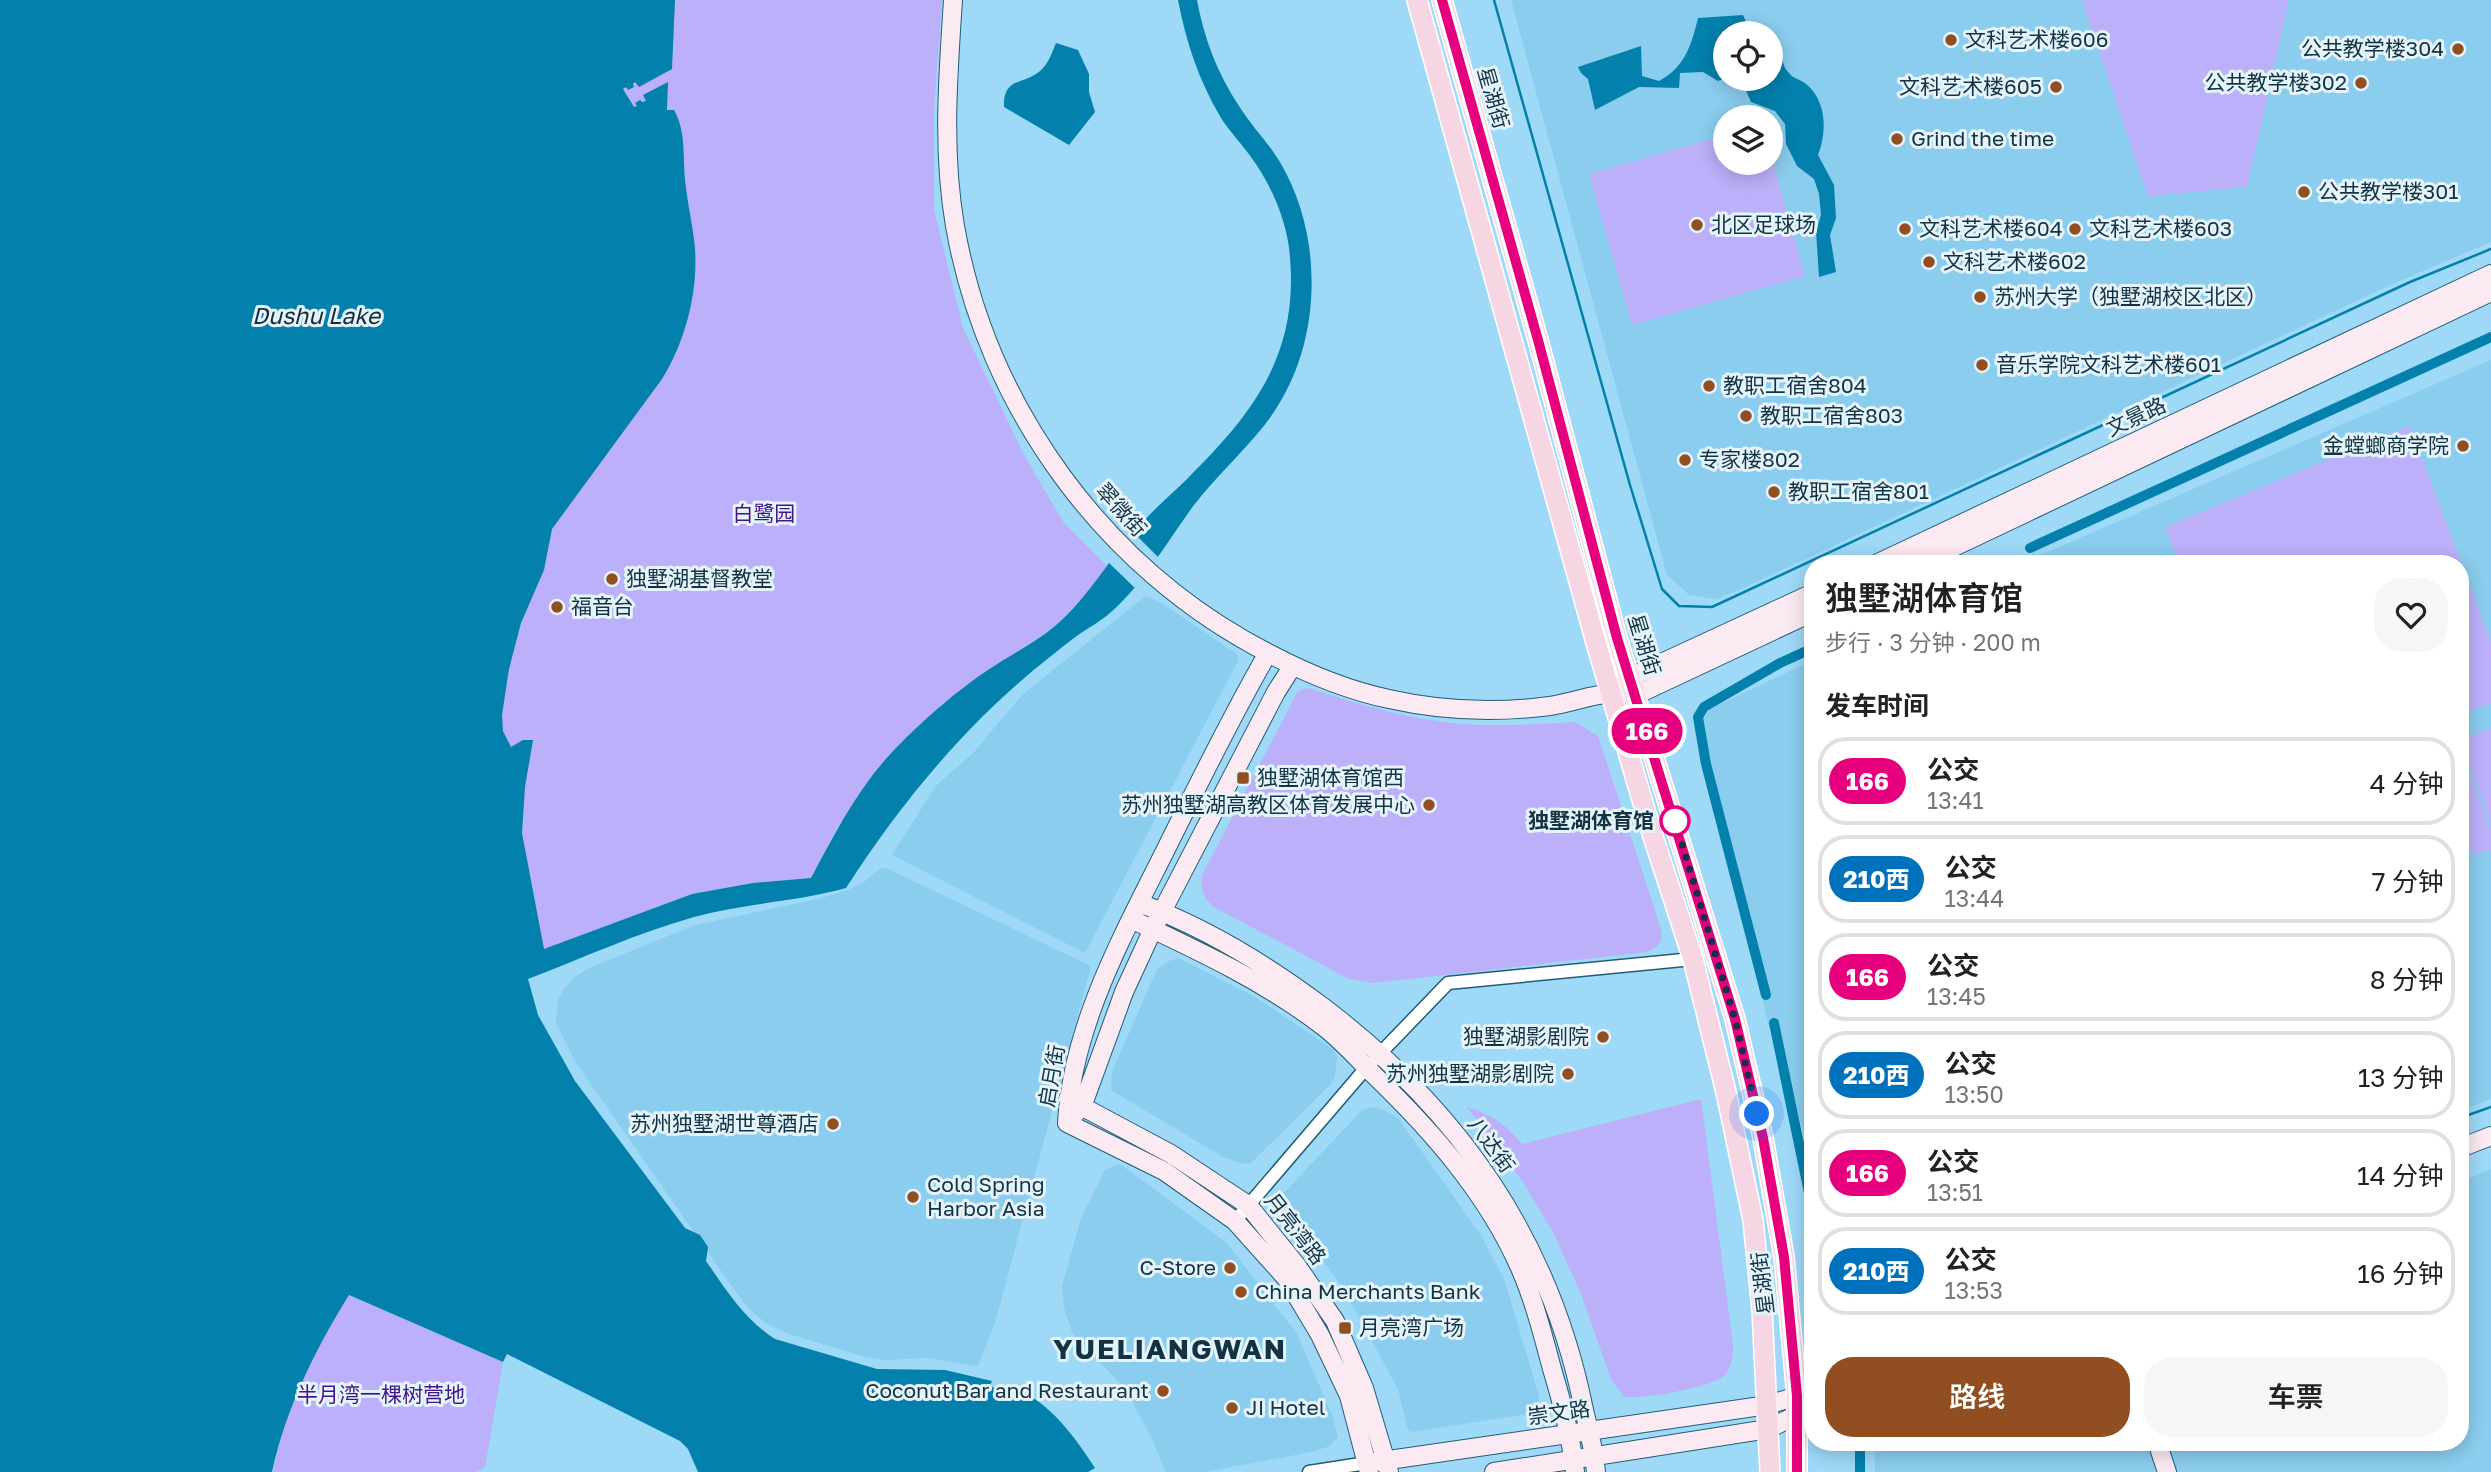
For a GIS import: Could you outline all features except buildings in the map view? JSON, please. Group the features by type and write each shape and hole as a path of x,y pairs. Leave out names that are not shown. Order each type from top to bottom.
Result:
{"main road":[{"name":"星湖街","path":"1417,0 1597,646 1650,827 1693,959 1729,1103 1753,1220 1768,1405 1770,1472"},
{"name":"星湖街","path":"1442,0 1632,687 1735,1019 1763,1138 1804,1395"},
{"name":"星湖街","path":"1797,1472 1804,1411"}],"street":[{"name":"翠微街","path":"953,0 947,155 956,227 972,297 998,365 1031,429 1072,489 1119,544 1154,577 1212,621 1293,667 1369,695 1450,709 1491,710 1532,708 1612,693"},
{"name":"文景路","path":"1895,555 2491,274"},
{"name":"文景路","path":"1937,555 2491,292"},
{"path":"1632,687 1804,598"},
{"path":"1612,693 1804,616"},
{"name":"启月街","path":"1075,1103 1082,1038 1135,911 1268,653"},
{"name":"启月街","path":"1067,1123 1153,929 1270,704 1293,667"},
{"name":"八达街","path":"1135,911 1162,912 1233,948 1287,980 1380,1052 1471,1152 1527,1241 1559,1313 1576,1366 1595,1464"},
{"name":"八达街","path":"1135,911 1153,929 1223,963 1326,1028 1421,1120 1458,1166 1493,1217 1520,1267 1538,1318 1574,1466"},
{"path":"1235,1221 1380,1052 1448,983 1693,959"},
{"name":"月亮湾路","path":"1075,1103 1171,1154 1248,1205 1297,1266 1335,1321 1364,1388 1388,1466"},
{"name":"月亮湾路","path":"1067,1123 1164,1171 1235,1221 1286,1279 1320,1335 1349,1396 1368,1468"},
{"path":"2469,1144 2491,1136"},
{"path":"2469,1156 2491,1147"},
{"name":"崇文路","path":"1309,1472 1388,1466 1568,1435 1804,1402"},
{"path":"1494,1472 1595,1464 1768,1429 1804,1403"},
{"path":"2160,1451 2167,1472"}],"shaded area":[{"name":"苏州大学（独墅湖校区北区）","path":"1511,0 2491,0 2491,242 2397,282 1814,555 1804,555 1804,560 1716,599 1689,595 1667,575"},
{"path":"2491,360 2491,1099 2469,1107 2469,555 2041,555"},
{"path":"1146,596 1163,604 1237,654 1238,661 1085,953 892,855 935,787 974,752 1022,695"},
{"path":"1804,664 1804,1132 1768,1023 1702,744 1702,722 1710,709"},
{"name":"苏州独墅湖世尊酒店","path":"886,868 1091,966 995,1323 978,1366 927,1358 885,1360 865,1357 786,1333 766,1323 748,1308 735,1291 576,1063 556,1023 558,999 564,989 573,978 589,968 695,925 848,890 864,882 879,869"},
{"path":"1178,958 1257,998 1334,1050 1337,1058 1331,1084 1251,1163 1244,1164 1223,1157 1111,1090 1112,1072 1157,969"},
{"path":"1372,1107 1398,1118 1482,1237 1504,1279 1539,1396 1533,1411 1412,1432 1408,1430 1398,1389 1343,1288 1283,1206 1284,1193 1362,1110"},
{"path":"1120,1164 1227,1243 1297,1334 1332,1415 1338,1437 1330,1446 1312,1452 1204,1472 1166,1472 1125,1389 1072,1332 1064,1308 1062,1286 1081,1218 1105,1170"},
{"path":"2491,1169 2491,1472 1875,1472 1875,1451 2469,1451 2469,1178"}],"green space":[{"name":"白鹭园","path":"569,0 942,0 934,109 934,210 963,328 1023,453 1064,523 1107,566 1086,594 1055,626 943,703 871,778 836,830 811,878 753,883 692,894 543,950 459,713"},
{"path":"2082,0 2289,0 2247,187 2148,196"},
{"name":"北区足球场","path":"1713,138 1713,175 1777,175 1805,276 1632,325 1589,174"},
{"path":"2410,426 2458,555 2176,555 2165,527"},
{"path":"2469,583 2491,642 2491,703 2469,712"},
{"name":"苏州独墅湖高教区体育发展中心","path":"1309,688 1365,706 1423,719 1490,725 1575,722 1598,736 1662,932 1659,945 1647,952 1373,983 1349,979 1214,907 1203,893 1202,875 1297,693"},
{"path":"2491,728 2491,823 2469,765 2469,737"},
{"path":"2469,771 2491,830 2491,849 2473,856 2469,845"},
{"path":"1701,1099 1733,1345 1732,1361 1725,1375 1706,1384 1661,1394 1624,1397 1611,1379 1581,1294 1554,1234 1523,1182 1467,1107 1498,1121 1522,1144"},
{"name":"半月湾一棵树营地","path":"348,1295 503,1362 485,1467 476,1472 273,1472 284,1426 302,1380"}],"water":[{"name":"Dushu Lake","path":"0,0 675,0 672,69 639,87 635,82 634,87 623,89 634,107 640,100 646,101 643,95 668,82 667,110 674,110 682,135 695,249 694,283 688,317 677,349 662,379 552,529 544,570 521,623 509,669 502,715 503,731 511,747 523,740 533,740 525,787 522,833 544,949 692,894 753,883 811,878 859,794 895,749 953,696 1040,637 1067,615 1129,537 1212,453 1253,402 1269,376 1288,317 1291,284 1289,248 1284,224 1270,189 1251,157 1221,118 1194,61 1178,0 1197,0 1203,28 1218,68 1231,94 1286,172 1307,233 1311,270 1309,318 1298,364 1277,407 1255,437 1194,505 1133,590 1106,616 1017,684 963,737 910,799 846,888 673,923 528,979 538,1015 575,1081 685,1228 700,1235 708,1247 706,1261 754,1323 775,1339 877,1369 945,1370 992,1381 990,1386 1007,1393 1010,1386 1037,1400 1059,1420 1095,1468 1088,1472 698,1472 688,1449 680,1441 507,1354 503,1362 349,1295 303,1380 285,1425 272,1472 0,1472"},
{"path":"1743,15 1746,21 1713,21 1713,78 1703,72 1680,73 1679,88 1639,87 1595,110 1588,79 1578,67 1641,46 1642,76 1659,81 1675,69 1686,55 1698,18"},
{"path":"1056,43 1078,50 1089,74 1089,92 1095,112 1069,145 1004,107 1007,90 1037,74 1049,59"},
{"path":"1783,62 1788,72 1806,84 1818,99 1824,127 1818,155 1834,185 1836,218 1830,235 1836,272 1819,277 1816,232 1821,215 1819,194 1814,179 1797,166 1786,144 1783,105 1759,105 1751,102 1746,91 1783,91"}],"pier":[{"path":"1131,530 1159,558 1137,590 1107,561"}],"waterway":[{"path":"1494,0 1630,485 1662,589 1679,606 1712,607 1804,564"},
{"path":"1824,555 2410,282 2491,249"},
{"path":"2030,548 2491,337"},
{"path":"1766,995 1706,764 1698,717 1704,707 1804,652"},
{"path":"1774,1023 1804,1168"},
{"path":"2469,1115 2491,1107"},
{"path":"1860,1451 1860,1472"}],"bus line":[{"name":"166","path":"1442,0 1538,340 1617,638 1735,1019 1763,1138 1784,1257 1797,1396 1797,1472"}],"place":[{"name":"文科艺术楼606","path":"1951,40"},
{"name":"公共教学楼304","path":"2458,49"},
{"name":"公共教学楼302","path":"2361,83"},
{"name":"文科艺术楼605","path":"2056,87"},
{"name":"Grind the time","path":"1897,139"},
{"name":"公共教学楼301","path":"2304,192"},
{"name":"北区足球场","path":"1697,225"},
{"name":"文科艺术楼604","path":"1905,229"},
{"name":"文科艺术楼603","path":"2075,229"},
{"name":"文科艺术楼602","path":"1929,262"},
{"name":"苏州大学（独墅湖校区北区）","path":"1980,297"},
{"name":"音乐学院文科艺术楼601","path":"1982,365"},
{"name":"教职工宿舍804","path":"1709,386"},
{"name":"教职工宿舍803","path":"1746,416"},
{"name":"金螳螂商学院","path":"2463,446"},
{"name":"专家楼802","path":"1685,460"},
{"name":"教职工宿舍801","path":"1774,492"},
{"name":"独墅湖基督教堂","path":"612,579"},
{"name":"福音台","path":"557,607"},
{"name":"独墅湖体育馆西","path":"1243,778"},
{"name":"苏州独墅湖高教区体育发展中心","path":"1429,805"},
{"name":"独墅湖体育馆","path":"1675,821"},
{"name":"独墅湖影剧院","path":"1603,1037"},
{"name":"苏州独墅湖影剧院","path":"1568,1074"},
{"name":"苏州独墅湖世尊酒店","path":"833,1124"},
{"name":"Cold Spring Harbor Asia","path":"913,1197"},
{"name":"C-Store","path":"1230,1268"},
{"name":"China Merchants Bank","path":"1241,1292"},
{"name":"月亮湾广场","path":"1345,1328"},
{"name":"Coconut Bar and Restaurant","path":"1163,1391"},
{"name":"JI Hotel","path":"1232,1408"}],"district":[{"name":"YUELIANGWAN","path":"1170,1349"}],"route":[{"path":"1675,821 1735,1019 1757,1114"}]}
